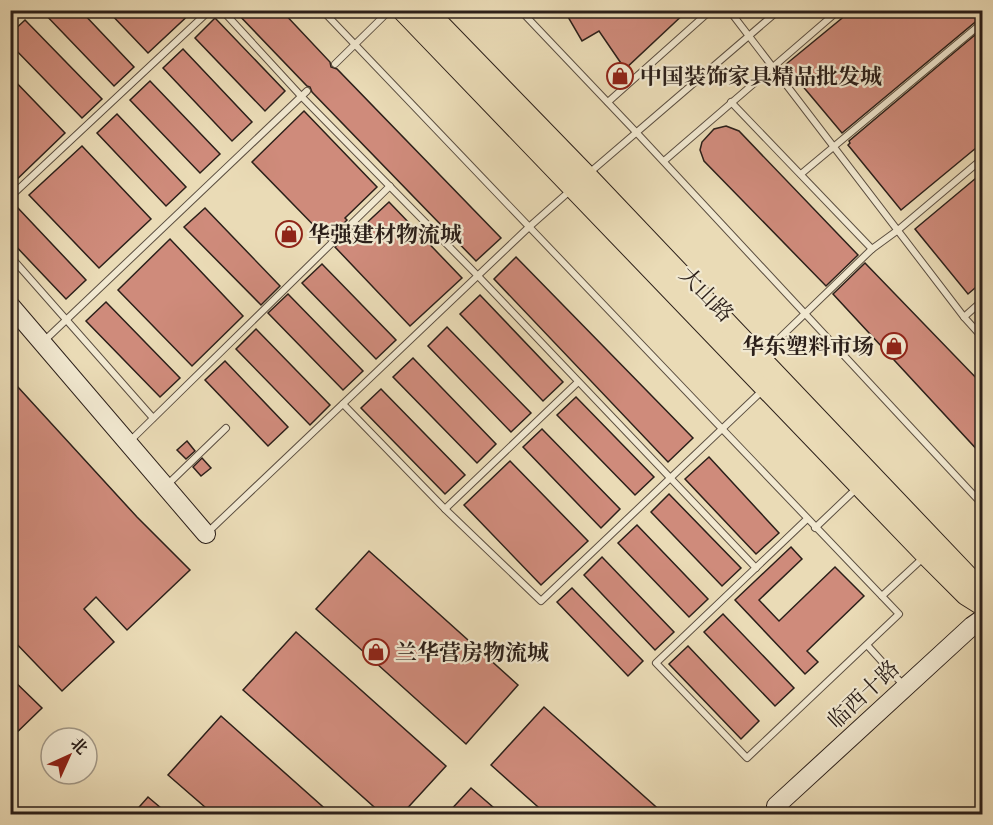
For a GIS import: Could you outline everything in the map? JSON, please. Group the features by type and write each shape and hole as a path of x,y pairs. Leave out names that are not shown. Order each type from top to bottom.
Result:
{"main road":[{"name":"大山路","path":"402,10 760,357 979,588 982,595"},
{"name":"大山路","path":"426,10 764,388 966,595 982,605"}],"street":[{"path":"10,305 206,534"},
{"name":"临西十路","path":"770,810 982,619"}],"lane":[{"path":"10,19 21,10"},
{"path":"10,197 210,10"},
{"path":"222,10 304,93 390,186 756,568"},
{"path":"322,10 899,614 747,758 656,663 807,519"},
{"path":"335,63 390,10"},
{"path":"520,10 664,161 982,504"},
{"path":"608,102 711,10"},
{"path":"729,10 964,317 982,337"},
{"path":"206,534 530,227 636,132 779,10"},
{"path":"664,161 839,10"},
{"path":"801,174 982,23"},
{"path":"43,343 304,93"},
{"path":"731,102 872,249"},
{"path":"760,357 872,249 982,159"},
{"path":"128,443 390,186"},
{"path":"10,256 153,418"},
{"path":"964,317 982,301"},
{"path":"445,509 578,382"},
{"path":"343,404 445,509 541,601 764,388"},
{"path":"166,486 226,428"},
{"path":"815,528 860,485"},
{"path":"882,596 926,555"},
{"path":"867,645 906,687"}],"building":[{"path":"41,10 80,10 134,67 114,86"},
{"path":"107,10 194,10 148,53"},
{"path":"234,10 281,10 330,62 331,67 337,69 501,238 476,261"},
{"path":"564,10 688,10 625,69 599,31 582,41"},
{"path":"852,10 982,10 982,18 842,133 785,65"},
{"path":"215,18 285,91 265,111 195,38"},
{"path":"25,20 102,99 82,118 10,44 10,34"},
{"path":"982,29 982,143 901,210 848,145 849,141"},
{"path":"183,49 252,122 232,141 163,68"},
{"path":"10,76 65,133 10,186"},
{"path":"150,81 220,154 200,173 130,100"},
{"path":"304,111 377,187 345,218 347,220 328,240 252,162"},
{"path":"117,114 186,187 166,206 97,133"},
{"path":"726,126 739,131 858,255 826,286 704,161 700,150 702,142 714,129"},
{"path":"82,146 151,219 99,268 29,195"},
{"path":"982,173 982,282 968,294 915,229"},
{"path":"389,202 462,278 410,326 335,247 355,228 358,231"},
{"path":"17,207 86,280 66,299 10,240 10,213"},
{"path":"205,208 280,286 261,305 184,227"},
{"path":"170,239 243,316 192,366 118,290"},
{"path":"516,257 693,438 668,462 494,279"},
{"path":"865,263 982,384 982,455 833,294"},
{"path":"322,264 396,340 376,359 302,283"},
{"path":"288,294 363,371 343,390 268,313"},
{"path":"480,295 563,382 543,401 460,314"},
{"path":"106,302 180,378 160,397 86,321"},
{"path":"447,327 531,413 511,432 428,346"},
{"path":"256,329 330,405 310,425 236,349"},
{"path":"413,358 496,444 477,463 393,377"},
{"path":"225,361 288,427 268,446 205,380"},
{"path":"17,386 137,517 190,570 127,630 96,597 84,609 114,642 62,691 10,637 10,392"},
{"path":"381,389 465,475 445,494 361,408"},
{"path":"576,397 654,477 635,495 557,415"},
{"path":"542,429 620,509 601,528 523,447"},
{"path":"187,441 195,451 186,459 177,450"},
{"path":"709,457 779,533 756,554 685,479"},
{"path":"202,458 211,468 201,476 193,467"},
{"path":"510,461 588,541 541,585 464,505"},
{"path":"669,494 741,568 722,586 651,512"},
{"path":"637,525 708,599 689,617 618,543"},
{"path":"791,547 802,559 759,600 779,621 835,567 864,596 807,651 818,662 805,674 735,600"},
{"path":"369,551 518,685 466,744 316,609"},
{"path":"602,557 674,632 655,650 584,575"},
{"path":"572,588 643,661 628,676 557,602"},
{"path":"723,614 794,688 775,706 704,632"},
{"path":"296,632 446,766 402,814 382,814 243,690"},
{"path":"688,646 759,721 741,739 669,664"},
{"path":"10,677 42,708 10,739"},
{"path":"544,707 664,814 546,814 491,765"},
{"path":"221,716 331,814 213,814 168,775"},
{"path":"471,788 501,814 447,814"},
{"path":"148,797 168,814 133,814"}],"place":[{"name":"中国装饰家具精品批发城","path":"620,76"},
{"name":"华强建材物流城","path":"289,234"},
{"name":"华东塑料市场","path":"894,346"},
{"name":"兰华营房物流城","path":"376,652"}]}
